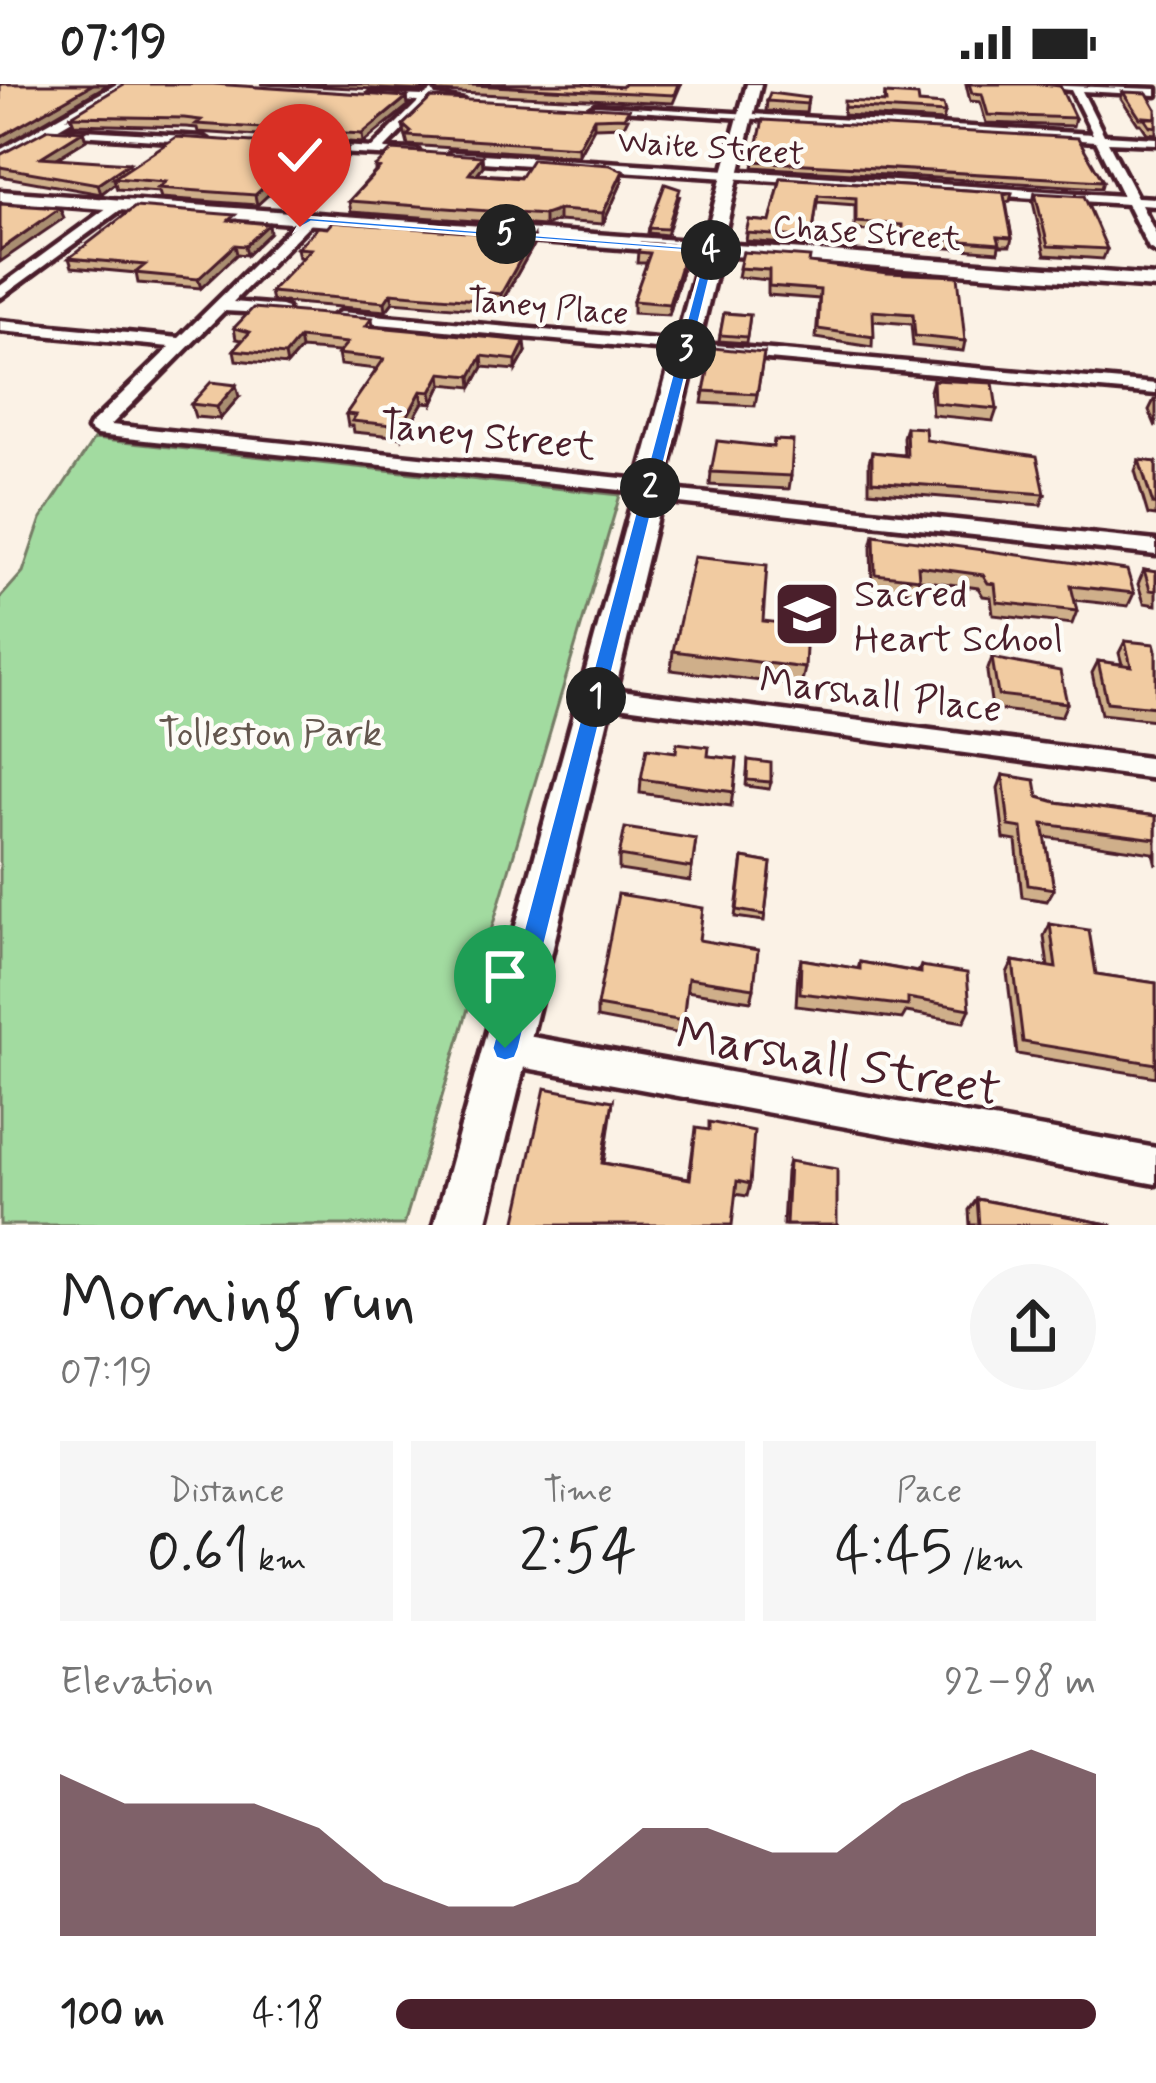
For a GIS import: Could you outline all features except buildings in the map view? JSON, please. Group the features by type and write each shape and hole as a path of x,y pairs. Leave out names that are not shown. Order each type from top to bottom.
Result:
{"main road":[{"path":"0,157 128,84"},
{"path":"460,1225 754,84"},
{"name":"Chase Street","path":"0,196 1156,282"}],"street":[{"path":"375,152 441,84"},
{"path":"1010,84 1156,92"},
{"path":"1074,86 1156,248"},
{"path":"366,95 464,101"},
{"path":"573,107 1156,140"},
{"path":"47,130 223,142"},
{"name":"Waite Street","path":"291,146 1156,202"},
{"path":"0,293 120,205"},
{"path":"0,326 183,343 308,219"},
{"path":"221,306 290,312"},
{"name":"Taney Place","path":"314,314 1156,388"},
{"name":"Taney Street","path":"183,343 98,429 631,485 1156,548"},
{"name":"Marshall Place","path":"596,696 1156,769"},
{"name":"Marshall Street","path":"505,1048 1156,1166"}],"green space":[{"name":"Tolleston Park","path":"94,439 620,495 404,1225 0,1225 0,598 23,572 41,519"}],"place":[{"name":"Sacred Heart School","path":"807,614"}],"route":[{"path":"300,227 308,219 712,249 505,1048"}]}
